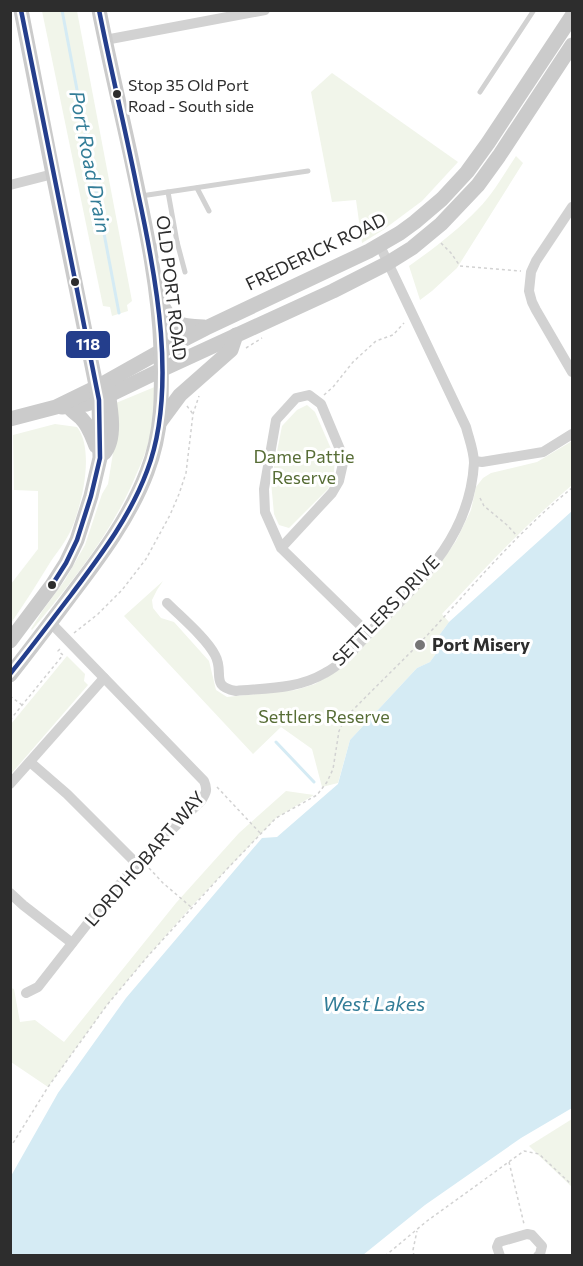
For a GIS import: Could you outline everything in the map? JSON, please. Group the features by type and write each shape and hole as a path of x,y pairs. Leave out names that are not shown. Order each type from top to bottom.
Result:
{"main road":[{"path":"10,640 52,585 77,540 100,458 103,391 53,174 21,10"},
{"name":"OLD PORT ROAD","path":"10,675 111,541 147,474 160,422 163,369 156,293 139,196 99,10"},
{"name":"FREDERICK ROAD","path":"103,391 161,351 206,327 380,246 415,222 442,199 467,172 573,16"},
{"path":"10,419 63,407 163,369 333,291 412,248 441,224 478,185 573,45"},
{"path":"156,293 168,317 183,326 206,327"},
{"path":"160,422 180,395 231,350 236,335"},
{"path":"63,407 79,416 88,428 100,458"}],"street":[{"path":"105,40 265,10"},
{"path":"10,185 53,174"},
{"path":"573,207 536,261 531,272 529,291 532,302 573,372"},
{"name":"SETTLERS DRIVE","path":"167,603 209,645 216,658 219,682 226,689 236,691 301,684 326,673 343,660 420,581 442,553 456,529 467,502 474,461 466,427 380,246"},
{"path":"281,548 332,493 339,481 344,459 321,404 309,395 296,398 276,420 264,489 265,512 281,548 368,633"},
{"path":"474,461 482,462 543,452 573,434"},
{"name":"LORD HOBART WAY","path":"26,993 38,987 140,861 201,801 207,788 204,781 50,622"},
{"path":"10,784 104,678"},
{"path":"30,762 140,861"},
{"path":"10,893 72,943"},
{"path":"500,1256 497,1247 499,1242 527,1234 532,1235 542,1246 538,1256"}],"lane":[{"path":"480,92 534,10"},
{"path":"139,196 308,171"},
{"path":"197,188 209,211"},
{"path":"168,192 185,272"},
{"path":"149,247 177,242"}],"path":[{"path":"440,242 460,266 531,272"},
{"path":"317,402 333,387 353,362 376,341 393,335 412,313"},
{"path":"241,352 267,336"},
{"path":"72,635 122,590 146,559 170,514 186,473 193,414 201,392"},
{"path":"10,1148 48,1087 107,1005 148,956 276,818 317,795 333,769 339,731 352,711 519,537 550,506 573,488"},
{"path":"478,492 484,506 519,537"},
{"path":"10,720 63,655 58,651 63,645"},
{"path":"10,696 22,706"},
{"path":"216,786 261,834"},
{"path":"140,861 149,862 146,865 154,874 191,907"},
{"path":"385,1256 427,1221 524,1151 539,1154 573,1185"},
{"path":"509,1162 527,1234"},
{"path":"414,1256 417,1230"}],"green space":[{"path":"42,11 77,11 132,301 127,305 128,311 112,316 110,307 103,306"},
{"path":"332,73 458,162 422,201 362,243 356,200 332,202 311,92"},
{"path":"516,156 523,163 457,268 420,300 409,266 462,225 478,209"},
{"path":"157,386 149,441 126,496 90,556 32,630 85,545 102,494 108,484 113,453 116,403"},
{"name":"Dame Pattie Reserve","path":"307,405 315,412 335,458 334,473 328,489 289,528 279,525 274,514 271,482 282,426 297,410"},
{"path":"55,424 77,427 82,437 86,463 79,507 69,534 11,623 11,584 38,549 38,491 14,490 13,435"},
{"name":"Settlers Reserve","path":"572,441 572,485 521,532 442,614 449,622 435,641 437,652 430,662 417,668 350,740 338,783 322,787 312,749 281,727 253,754 124,616 163,581 152,600 153,608 161,618 174,622 209,661 216,690 227,697 296,690 315,684 342,668 434,572 456,541 471,510 476,487 483,478 491,473 537,462"},
{"path":"67,656 85,674 84,681 88,685 11,774 11,724"},
{"path":"286,791 314,795 276,818 191,907 107,1005 48,1087 11,1062 11,988 14,989 20,1022 35,1020 64,1042 176,903 239,833"},
{"path":"572,1119 572,1187 529,1146"}],"water":[{"name":"West Lakes","path":"572,511 572,1108 521,1138 425,1205 363,1255 11,1255 11,1176 58,1093 126,998 262,838 277,837 338,784 350,740 417,668 430,662 437,652 435,641 449,622"}],"waterway":[{"name":"Port Road Drain","path":"62,10 119,313"},
{"name":"Port Road Drain","path":"276,742 314,782"}],"transit line":[{"name":"118","path":"21,10 99,400 100,458 91,496 77,540 52,585"},
{"name":"118","path":"10,674 103,551 132,504 147,471 156,439 161,405 163,369 157,296 99,10"}],"place":[{"name":"Stop 35 Old Port Road - South side","path":"117,94"},
{"name":"Port Misery","path":"420,645"}]}
